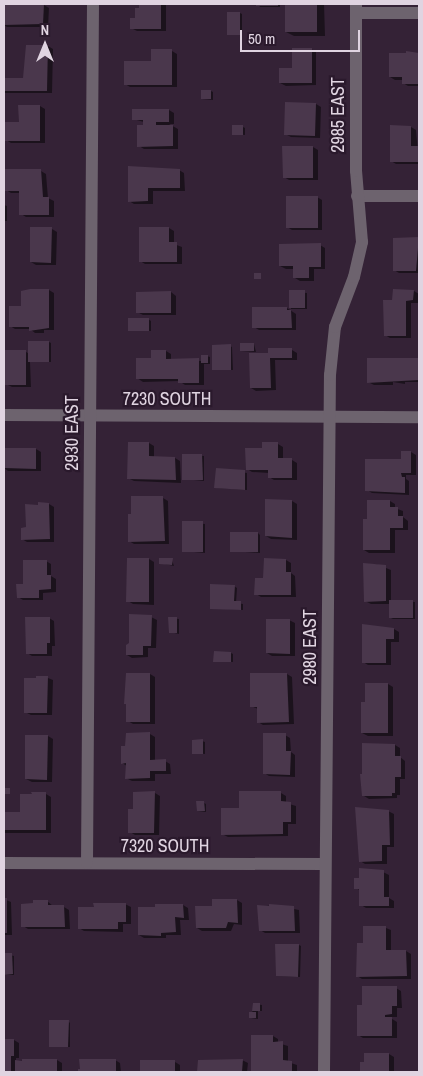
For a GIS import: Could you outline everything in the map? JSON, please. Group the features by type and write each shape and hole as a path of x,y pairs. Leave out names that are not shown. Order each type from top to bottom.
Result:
{"street":[{"name":"2930 EAST","path":"87,863 93,4"},
{"path":"356,8 419,13"},
{"name":"2985 EAST","path":"356,8 357,196 361,226"},
{"path":"357,196 419,196"},
{"name":"2980 EAST","path":"324,1072 330,376 335,327 359,259 361,226"},
{"name":"7230 SOUTH","path":"4,416 419,417"},
{"name":"7320 SOUTH","path":"4,863 325,864"}],"building":[{"path":"4,4 44,4 43,24 4,25"},
{"path":"139,4 161,4 161,29 130,29 130,18 135,18 135,8 139,8"},
{"path":"256,4 278,4 278,6 256,6"},
{"path":"285,4 317,4 317,32 285,32"},
{"path":"227,12 240,12 240,35 227,35"},
{"path":"26,45 48,45 47,91 4,91 4,78 23,78"},
{"path":"292,48 312,48 312,83 279,83 279,68 292,68"},
{"path":"151,49 172,49 172,85 124,85 124,61 151,61"},
{"path":"406,51 419,53 419,84 402,84 402,77 389,77 389,53 406,53"},
{"path":"201,90 211,90 211,99 201,99"},
{"path":"285,102 316,103 315,136 284,135"},
{"path":"18,105 40,105 40,141 5,141 5,122 19,122"},
{"path":"132,109 169,109 169,122 156,122 156,125 173,125 173,146 137,147 137,125 143,125 143,120 132,120"},
{"path":"232,125 243,125 243,135 232,135"},
{"path":"390,125 411,126 411,146 419,146 419,162 390,162"},
{"path":"282,146 313,146 313,178 283,178"},
{"path":"128,166 180,169 180,188 148,188 148,201 128,202"},
{"path":"5,169 41,169 43,197 49,197 49,215 19,215 19,191 5,191"},
{"path":"286,196 318,196 318,228 286,228"},
{"path":"30,227 52,227 51,263 30,262"},
{"path":"139,227 169,227 169,242 177,242 177,262 139,262"},
{"path":"419,237 416,271 393,271 393,238"},
{"path":"321,243 321,267 309,267 309,278 293,278 293,266 279,266 279,244"},
{"path":"254,273 261,273 261,279 254,279"},
{"path":"49,289 49,328 29,331 29,327 9,327 9,306 21,306 21,291"},
{"path":"393,289 414,290 413,300 406,301 406,336 384,336 383,300 392,300"},
{"path":"289,290 305,290 305,308 289,308"},
{"path":"171,291 171,313 136,313 136,292"},
{"path":"252,307 287,307 287,310 291,310 292,328 252,328"},
{"path":"128,318 149,318 149,331 128,331"},
{"path":"28,341 49,341 49,362 28,362"},
{"path":"240,343 254,343 254,351 240,351"},
{"path":"231,344 231,370 212,370 212,345"},
{"path":"268,348 292,348 292,358 270,358 271,388 250,388 249,353 268,353"},
{"path":"5,350 26,350 26,385 5,385"},
{"path":"151,350 166,350 166,359 199,358 199,383 178,383 178,379 136,379 136,358 151,358"},
{"path":"201,355 208,355 208,363 201,363"},
{"path":"367,358 419,358 419,380 367,383"},
{"path":"128,442 149,442 149,456 175,457 176,480 127,479"},
{"path":"262,442 278,442 278,458 292,458 292,478 268,478 268,470 246,470 245,448 262,448"},
{"path":"4,448 36,448 36,469 4,468"},
{"path":"401,451 411,451 411,473 401,473 402,477 405,477 405,493 365,491 365,459 401,459"},
{"path":"182,454 202,454 203,480 182,480"},
{"path":"216,468 245,470 245,490 214,488"},
{"path":"131,496 163,496 165,541 128,542 128,514 131,514"},
{"path":"265,499 292,500 292,538 265,536"},
{"path":"367,500 390,500 390,507 398,507 398,516 403,516 403,528 390,528 390,550 363,550 363,519 367,519"},
{"path":"38,502 49,503 50,539 21,540 21,528 26,527 25,504 38,505"},
{"path":"182,521 203,521 203,552 182,552"},
{"path":"230,532 258,532 258,552 230,552"},
{"path":"127,558 149,558 149,602 126,602"},
{"path":"159,558 173,558 172,565 159,564"},
{"path":"264,558 286,559 286,572 291,572 291,595 254,595 255,578 263,578"},
{"path":"23,560 47,560 47,575 51,575 51,589 39,590 39,598 17,598 16,584 23,584"},
{"path":"363,563 386,565 386,601 364,602"},
{"path":"210,584 235,585 234,601 241,601 241,610 210,609"},
{"path":"389,600 413,600 413,618 389,618"},
{"path":"129,614 152,615 151,646 143,646 143,655 126,655 126,645 129,643"},
{"path":"25,617 50,617 50,643 47,643 47,654 26,654"},
{"path":"168,617 177,617 177,633 169,633"},
{"path":"266,619 290,619 290,654 266,653"},
{"path":"362,624 394,628 394,639 386,639 386,663 362,663"},
{"path":"214,651 231,652 231,662 213,662"},
{"path":"126,673 150,673 150,722 126,722 126,704 124,704"},
{"path":"250,673 287,673 289,722 257,723 257,707 250,707"},
{"path":"36,676 48,676 47,713 24,713 24,678 36,678"},
{"path":"365,683 388,683 388,733 361,733 361,702 365,702"},
{"path":"150,732 150,760 166,759 166,771 150,771 150,778 125,779 126,763 121,764 121,746 125,746 126,733"},
{"path":"263,733 286,733 286,751 291,751 290,775 263,774"},
{"path":"25,735 48,735 47,780 25,779"},
{"path":"203,739 203,754 192,754 192,740"},
{"path":"362,743 395,744 395,756 401,756 401,777 395,777 395,793 392,793 392,796 362,796 360,774 362,774"},
{"path":"4,788 10,788 10,794 4,794"},
{"path":"155,791 154,833 128,833 128,809 133,809 133,792"},
{"path":"239,791 281,791 281,801 291,802 291,822 283,822 283,834 221,835 221,808 239,808"},
{"path":"31,792 46,792 46,830 4,830 4,812 20,812 20,794 32,794"},
{"path":"196,801 204,801 205,811 197,811"},
{"path":"355,807 389,810 390,845 382,845 382,861 359,862"},
{"path":"359,868 384,870 384,897 389,897 389,906 359,906 359,889 354,889 354,878 359,878"},
{"path":"4,898 7,898 7,933 4,933"},
{"path":"212,899 237,899 238,923 228,922 226,928 196,928 195,906 212,906"},
{"path":"33,900 48,900 48,905 64,905 65,927 21,927 21,904 33,903"},
{"path":"93,903 126,903 126,922 118,922 118,929 78,929 78,907 94,907"},
{"path":"155,904 183,904 184,918 175,917 176,932 161,933 161,936 138,935 138,907 155,907"},
{"path":"269,904 294,906 295,931 259,931 257,905 269,906"},
{"path":"363,926 386,926 386,950 406,950 407,976 356,977 357,943 363,943"},
{"path":"275,944 299,944 298,977 276,976"},
{"path":"4,953 12,953 13,974 4,975"},
{"path":"362,986 397,986 397,1006 392,1006 392,1014 385,1015 385,1017 392,1017 392,1036 357,1036 357,1005 362,1005"},
{"path":"253,1003 260,1003 260,1011 252,1011"},
{"path":"249,1012 256,1012 256,1018 249,1018"},
{"path":"49,1020 69,1020 68,1047 49,1047"},
{"path":"251,1035 273,1035 273,1042 283,1041 283,1060 292,1061 292,1072 251,1072"},
{"path":"4,1039 14,1039 14,1056 11,1056 11,1072 4,1072"},
{"path":"364,1053 389,1053 389,1072 360,1072 360,1062 364,1062"},
{"path":"22,1059 57,1059 57,1072 15,1072 15,1060 22,1061"},
{"path":"79,1059 116,1059 116,1072 78,1072 78,1069 80,1069"},
{"path":"243,1059 242,1072 197,1072 198,1060"},
{"path":"140,1060 175,1060 175,1072 140,1072"}]}
